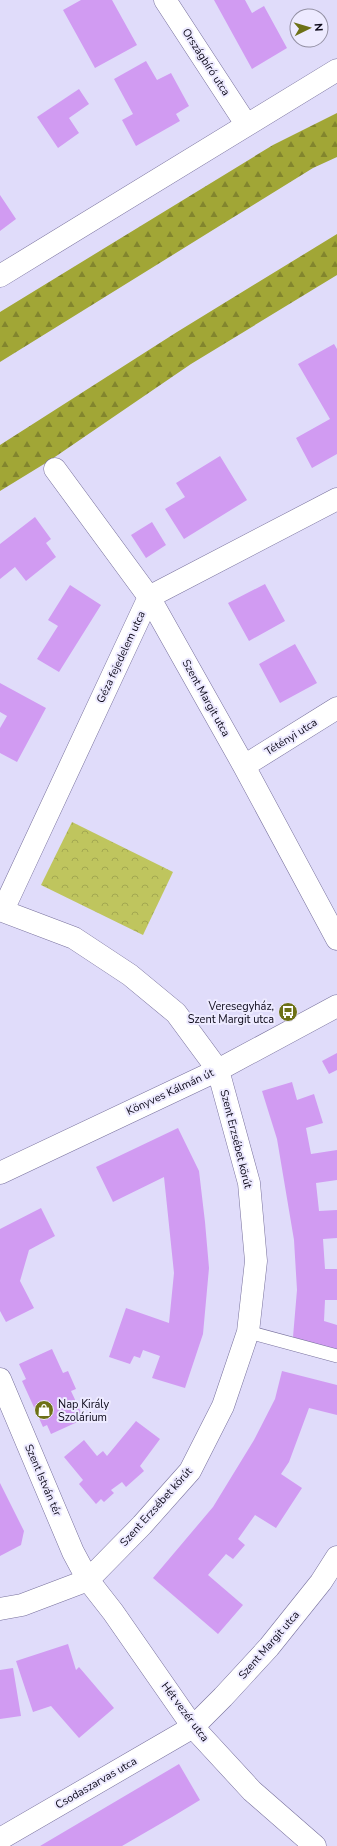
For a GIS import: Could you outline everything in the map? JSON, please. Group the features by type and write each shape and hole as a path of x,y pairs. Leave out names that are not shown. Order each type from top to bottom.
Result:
{"street":[{"name":"Országbíró utca","path":"165,0 246,124"},
{"path":"0,276 246,124 337,70"},
{"name":"Szent Margit utca","path":"56,469 149,597 244,766 337,939"},
{"name":"Géza fejedelem utca","path":"1,910 149,597 337,499"},
{"name":"Tétényi utca","path":"244,766 337,708"},
{"name":"Szent Erzsébet körút","path":"0,1609 22,1604 88,1580 142,1525 190,1471 223,1406 248,1332 256,1261 249,1183 218,1070 176,1013 130,974 74,938 1,910"},
{"name":"Könyves Kálmán út","path":"0,1173 218,1070 337,1006"},
{"name":"Szent István tér","path":"0,1379 73,1552 88,1580"},
{"name":"Szent Margit utca","path":"193,1727 269,1647 322,1582 337,1557"},
{"name":"Hét vezér utca","path":"88,1580 113,1612 193,1727 252,1791 315,1846"},
{"name":"Csodaszarvas utca","path":"0,1839 193,1727"}],"lane":[{"path":"248,1332 337,1356"}],"green space":[{"path":"337,113 337,157 313,168 0,362 0,312 273,145"},
{"path":"337,234 337,275 191,364 49,461 0,491 0,445 177,332"},
{"path":"72,822 173,872 143,935 41,885"}],"building":[{"path":"81,0 112,0 137,45 95,68 63,10"},
{"path":"214,0 245,0 252,13 264,6 287,48 252,69"},
{"path":"146,61 157,80 171,73 189,106 176,114 180,121 136,146 122,120 133,114 114,79"},
{"path":"79,89 89,104 69,118 79,133 58,148 37,117"},
{"path":"0,195 16,219 0,231"},
{"path":"334,344 337,349 337,454 312,468 296,438 330,419 298,364"},
{"path":"220,456 247,500 184,539 165,509 185,497 176,483"},
{"path":"35,517 51,539 46,543 56,557 26,581 15,567 0,579 0,544"},
{"path":"152,522 166,545 146,558 131,535"},
{"path":"265,584 285,621 249,641 228,603"},
{"path":"70,585 101,605 59,672 37,659 58,626 48,620"},
{"path":"295,644 317,683 280,703 259,664"},
{"path":"0,683 46,708 17,762 0,753 0,728 7,716 0,712"},
{"path":"337,1053 337,1070 329,1074 322,1061"},
{"path":"292,1082 297,1100 314,1094 323,1123 306,1128 311,1154 337,1150 337,1180 316,1183 319,1211 337,1210 337,1238 323,1239 325,1269 337,1269 337,1300 325,1300 324,1321 337,1325 337,1351 293,1337 297,1290 294,1240 277,1139 262,1091"},
{"path":"178,1128 199,1171 209,1268 203,1334 185,1388 152,1378 160,1356 143,1350 140,1358 134,1356 130,1364 109,1357 126,1308 169,1323 174,1273 164,1177 113,1202 96,1167"},
{"path":"41,1208 55,1236 29,1250 20,1281 34,1308 6,1322 0,1311 0,1229"},
{"path":"52,1349 63,1373 68,1371 76,1389 71,1391 84,1419 51,1434 47,1425 43,1427 22,1381 26,1379 19,1364"},
{"path":"282,1371 337,1385 337,1415 309,1408 289,1462 281,1474 302,1488 276,1528 255,1515 238,1539 245,1545 233,1559 226,1554 208,1575 243,1605 218,1634 153,1578 213,1507 254,1440 275,1399"},
{"path":"136,1421 160,1439 140,1466 144,1471 126,1487 122,1482 111,1490 114,1493 104,1502 101,1499 96,1504 79,1484 83,1480 64,1457 84,1440 97,1456 103,1451 107,1456"},
{"path":"0,1483 24,1531 21,1545 0,1556"},
{"path":"68,1644 76,1670 79,1667 114,1708 79,1738 51,1706 33,1712 16,1661"},
{"path":"13,1668 21,1716 0,1719 0,1670"},
{"path":"179,1764 200,1800 172,1817 122,1846 40,1846"}],"place":[{"name":"Veresegyház, Szent Margit utca","path":"288,1012"},
{"name":"Nap Király Szolárium","path":"44,1410"}]}
